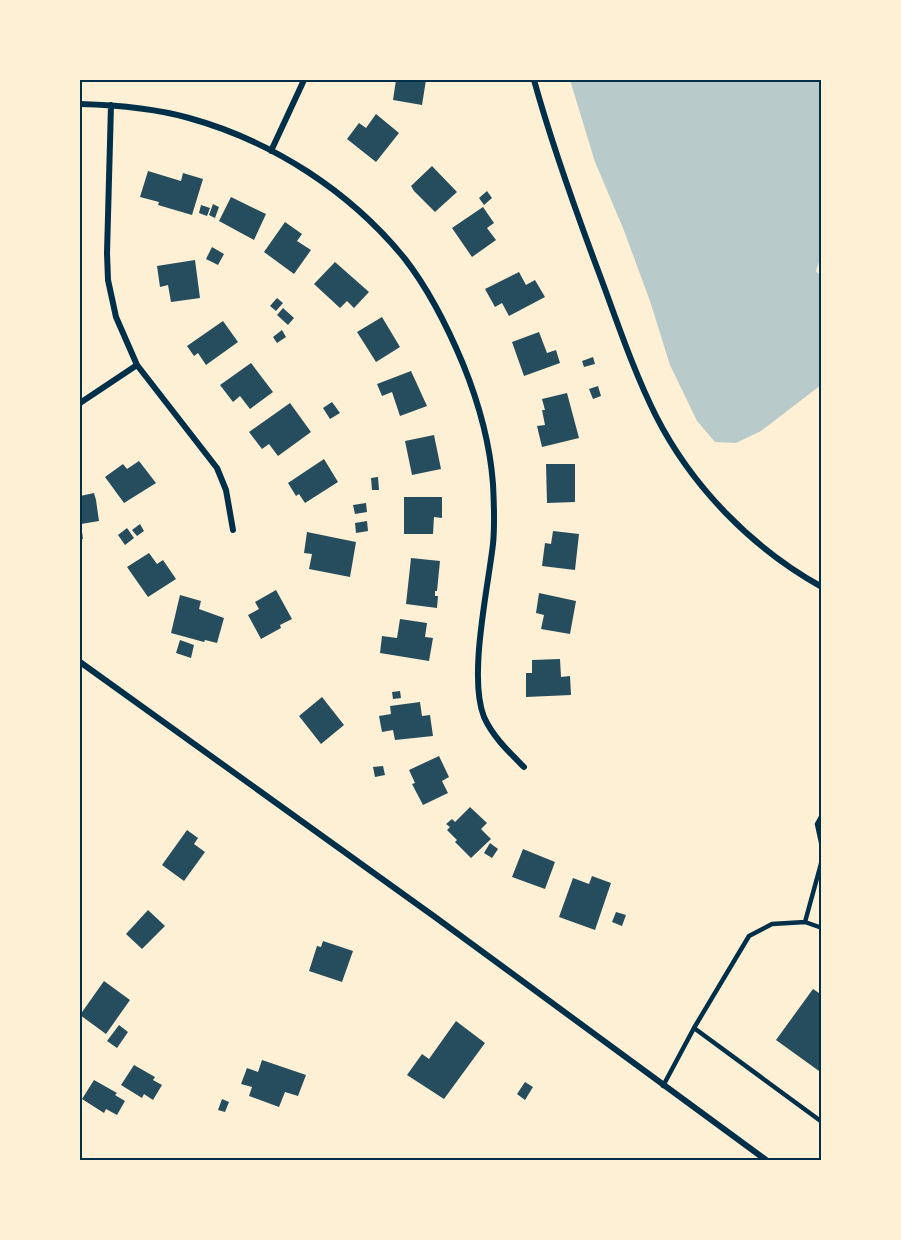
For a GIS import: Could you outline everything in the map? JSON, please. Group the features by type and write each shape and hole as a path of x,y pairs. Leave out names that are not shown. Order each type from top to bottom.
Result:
{"street":[{"path":"270,151 304,80"},
{"path":"534,80 551,141 568,188 632,361 657,419 687,464 720,506 768,550 822,587"},
{"path":"80,104 111,105 188,117 231,132 314,175 348,201 406,260 445,323 470,381 482,422 493,482 494,541 478,668 480,698 491,731 524,767"},
{"path":"111,105 107,253 108,280 116,317 137,365 217,468 226,490 234,530"},
{"path":"80,403 137,365"},
{"path":"80,662 435,917 766,1161"}],"lane":[{"path":"822,815 817,824 822,847"},
{"path":"805,922 822,860"},
{"path":"663,1086 694,1028 749,936 772,924 805,922 822,928"},
{"path":"694,1028 822,1122"}],"shaded area":[{"path":"570,80 821,80 822,253 816,271 822,277 821,385 761,431 736,443 715,442 697,421 670,365 650,301 595,162"}],"building":[{"path":"396,80 426,80 422,105 393,100"},
{"path":"376,114 399,133 376,162 347,139 359,123 366,128"},
{"path":"432,166 457,192 435,212 411,186"},
{"path":"148,171 181,181 183,173 203,179 192,215 140,197"},
{"path":"487,191 492,198 484,205 479,198"},
{"path":"231,197 266,214 254,240 219,221"},
{"path":"213,204 219,207 215,218 209,215"},
{"path":"201,205 210,208 207,216 199,213"},
{"path":"483,207 494,223 487,228 496,240 472,257 452,228"},
{"path":"285,222 302,234 297,241 311,250 294,274 264,252"},
{"path":"212,247 224,254 218,265 206,259"},
{"path":"195,260 200,298 171,302 168,285 160,287 157,266"},
{"path":"335,262 369,292 354,308 347,301 340,308 314,284"},
{"path":"519,272 526,285 535,280 545,297 509,316 502,303 495,307 485,289"},
{"path":"277,298 283,303 276,311 270,306"},
{"path":"283,308 294,318 288,325 277,315"},
{"path":"382,317 400,347 376,362 357,332"},
{"path":"223,321 238,342 206,365 198,353 194,356 187,346"},
{"path":"282,330 286,337 277,343 273,337"},
{"path":"539,332 547,353 556,350 560,363 524,376 512,342"},
{"path":"593,357 595,364 584,367 582,361"},
{"path":"251,363 273,392 250,409 240,396 233,402 220,385"},
{"path":"411,371 427,406 400,416 392,392 382,396 377,384"},
{"path":"598,386 601,396 593,399 589,389"},
{"path":"567,393 579,438 542,447 537,426 545,425 542,399"},
{"path":"332,402 340,413 330,419 323,408"},
{"path":"290,403 311,432 278,456 269,444 262,449 249,432"},
{"path":"434,435 441,469 412,475 405,441"},
{"path":"324,459 338,482 305,503 299,494 296,496 288,483"},
{"path":"139,461 156,483 124,503 105,477 123,464 127,469"},
{"path":"546,464 575,464 575,502 547,503"},
{"path":"378,477 379,490 372,490 371,478"},
{"path":"94,493 99,521 81,524 83,539 80,539 80,496"},
{"path":"404,497 442,497 442,518 434,517 433,534 404,534"},
{"path":"366,503 367,512 355,514 353,505"},
{"path":"367,521 368,531 356,533 355,523"},
{"path":"140,524 144,531 137,536 132,530"},
{"path":"127,528 134,538 125,545 118,535"},
{"path":"553,531 579,534 575,570 542,566 545,543 551,544"},
{"path":"307,532 356,542 350,577 309,569 312,554 304,553"},
{"path":"149,553 157,564 163,560 176,579 148,597 127,567"},
{"path":"411,558 440,561 437,591 435,591 435,596 438,596 437,608 406,604"},
{"path":"276,590 292,619 261,639 248,615 259,609 255,602"},
{"path":"539,593 576,601 570,634 541,629 544,615 536,613"},
{"path":"180,595 201,601 199,609 224,618 217,643 171,633"},
{"path":"400,619 427,623 425,637 433,638 429,661 380,653 382,636 397,638"},
{"path":"180,640 194,645 191,658 176,653"},
{"path":"560,659 561,677 570,676 571,695 526,697 526,673 532,673 532,660"},
{"path":"400,691 401,698 393,699 392,692"},
{"path":"322,697 344,725 321,744 299,716"},
{"path":"420,702 422,716 430,715 433,736 395,740 393,730 382,732 379,716 391,714 390,706"},
{"path":"439,756 449,777 442,781 448,793 423,805 412,784 415,783 409,770"},
{"path":"383,766 385,775 375,777 373,767"},
{"path":"470,807 487,823 481,829 491,839 471,858 455,842 457,840 447,830 450,827 446,824 452,819 455,822"},
{"path":"187,830 198,838 194,844 205,852 184,881 162,865"},
{"path":"490,843 498,849 492,858 484,853"},
{"path":"523,849 555,862 545,889 512,877"},
{"path":"592,876 611,883 595,930 559,917 573,878 589,884"},
{"path":"148,910 165,926 142,949 126,934"},
{"path":"616,912 626,915 622,926 612,922"},
{"path":"323,941 353,951 342,982 309,971 317,946 321,947"},
{"path":"104,981 130,1000 106,1034 80,1015"},
{"path":"813,989 822,995 821,1080 819,1071 776,1040"},
{"path":"456,1021 485,1043 444,1099 407,1075 422,1054 429,1059"},
{"path":"119,1025 128,1032 117,1048 107,1041"},
{"path":"262,1060 306,1075 298,1096 285,1092 279,1107 249,1096 252,1087 241,1084 247,1068 258,1072"},
{"path":"134,1065 155,1077 153,1080 162,1085 153,1100 144,1094 142,1098 121,1085"},
{"path":"94,1080 117,1093 115,1095 125,1101 117,1115 106,1109 104,1113 82,1099"},
{"path":"525,1082 533,1087 525,1100 517,1094"},
{"path":"222,1099 229,1102 225,1112 218,1110"}]}
